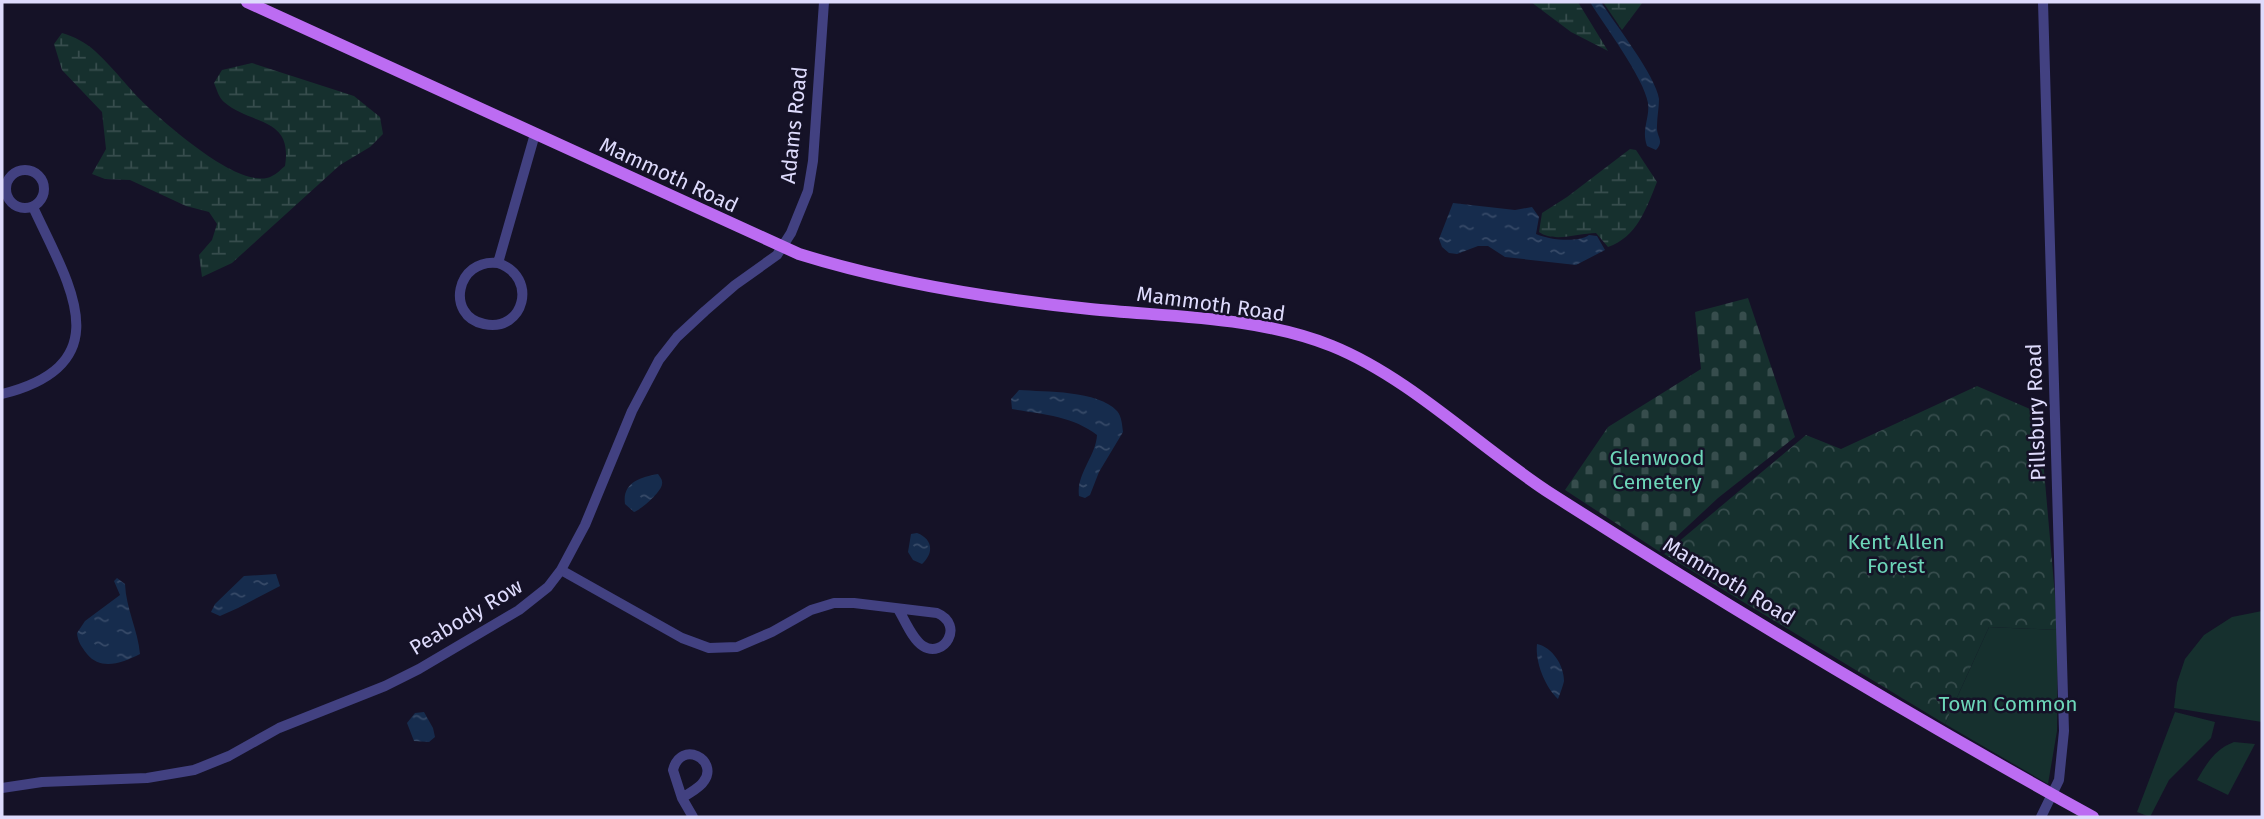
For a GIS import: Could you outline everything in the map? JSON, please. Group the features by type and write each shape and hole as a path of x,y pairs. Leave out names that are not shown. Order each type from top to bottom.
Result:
{"main road":[{"name":"Mammoth Road","path":"247,2 782,248 847,267 967,292 1061,306 1231,323 1270,329 1331,346 1395,380 1518,471 1606,529 1868,688 2093,817"}],"street":[{"name":"Adams Road","path":"782,248 801,211 810,181 824,2"},
{"name":"Pillsbury Road","path":"2041,817 2059,780 2063,753 2064,693 2043,2"},
{"path":"498,263 535,134"},
{"path":"18,170 37,173 44,185 42,198 33,206 20,208 6,196 8,178 18,170"},
{"path":"2,394 37,384 56,371 70,353 76,330 76,309 72,292 33,206"},
{"name":"Peabody Row","path":"2,788 42,782 147,778 194,770 229,756 288,724 385,686 519,610 548,587 561,570 585,525 640,393 659,360 677,337 705,310 782,248"},
{"path":"498,263 518,276 522,300 518,311 509,319 486,325 474,320 466,312 460,300 460,288 465,276 474,267 498,263"},
{"path":"561,570 682,638 709,648 728,649 746,645 811,610 834,603 854,603 898,609 942,615 947,619 951,630 947,641 937,648 920,644 898,609"},
{"path":"682,799 706,778 707,766 704,760 694,754 682,756 674,765 673,775 682,799 693,817"}],"green space":[{"path":"1531,2 1578,2 1608,51 1571,32"},
{"path":"1603,2 1643,2 1622,30"},
{"path":"62,33 80,40 95,51 143,102 190,143 226,167 244,175 259,178 274,175 285,166 286,150 283,138 277,130 235,110 222,100 214,83 222,70 252,63 354,96 380,117 383,134 370,147 340,165 232,263 202,277 199,255 212,240 217,224 209,212 186,206 130,180 105,179 92,174 106,149 102,112 62,70 54,44"},
{"path":"1630,149 1636,150 1657,182 1639,221 1626,236 1608,247 1596,233 1552,237 1539,232 1542,213"},
{"name":"Glenwood Cemetery","path":"1748,298 1795,437 1718,498 1660,552 1565,490 1608,427 1701,369 1695,312"},
{"name":"Kent Allen Forest","path":"1977,386 2039,413 2058,630 1989,627 1945,724 1664,554 1806,435 1841,449"},
{"path":"2262,611 2262,722 2174,708 2177,683 2185,659 2204,635 2232,617"},
{"name":"Town Common","path":"1989,627 2058,630 2057,731 2048,784 1945,724"},
{"path":"2175,712 2215,722 2211,738 2169,780 2150,817 2137,812"},
{"path":"2234,742 2255,744 2228,795 2197,780 2208,762"}],"water":[{"path":"1590,2 1601,2 1651,77 1659,99 1657,130 1660,141 1656,150 1647,146 1645,140 1648,103 1645,92 1632,66"},
{"path":"1453,203 1515,210 1532,207 1539,217 1536,234 1563,240 1597,236 1605,250 1576,265 1505,257 1488,246 1478,246 1457,254 1449,253 1442,247 1439,239"},
{"path":"1019,390 1084,396 1108,404 1119,413 1123,432 1099,472 1090,495 1085,498 1079,496 1079,488 1097,435 1067,420 1012,409 1011,399"},
{"path":"658,474 662,481 659,491 634,512 625,504 629,486 639,479"},
{"path":"917,533 926,539 930,547 929,555 922,564 913,560 908,552 911,534"},
{"path":"276,574 280,586 220,616 211,612 215,604 244,576"},
{"path":"117,578 125,584 140,654 105,664 87,654 77,633 85,621 120,595 114,581"},
{"path":"1537,644 1552,653 1562,669 1564,681 1558,699 1542,674"},
{"path":"424,712 435,737 429,742 414,741 407,723 415,713"}]}
